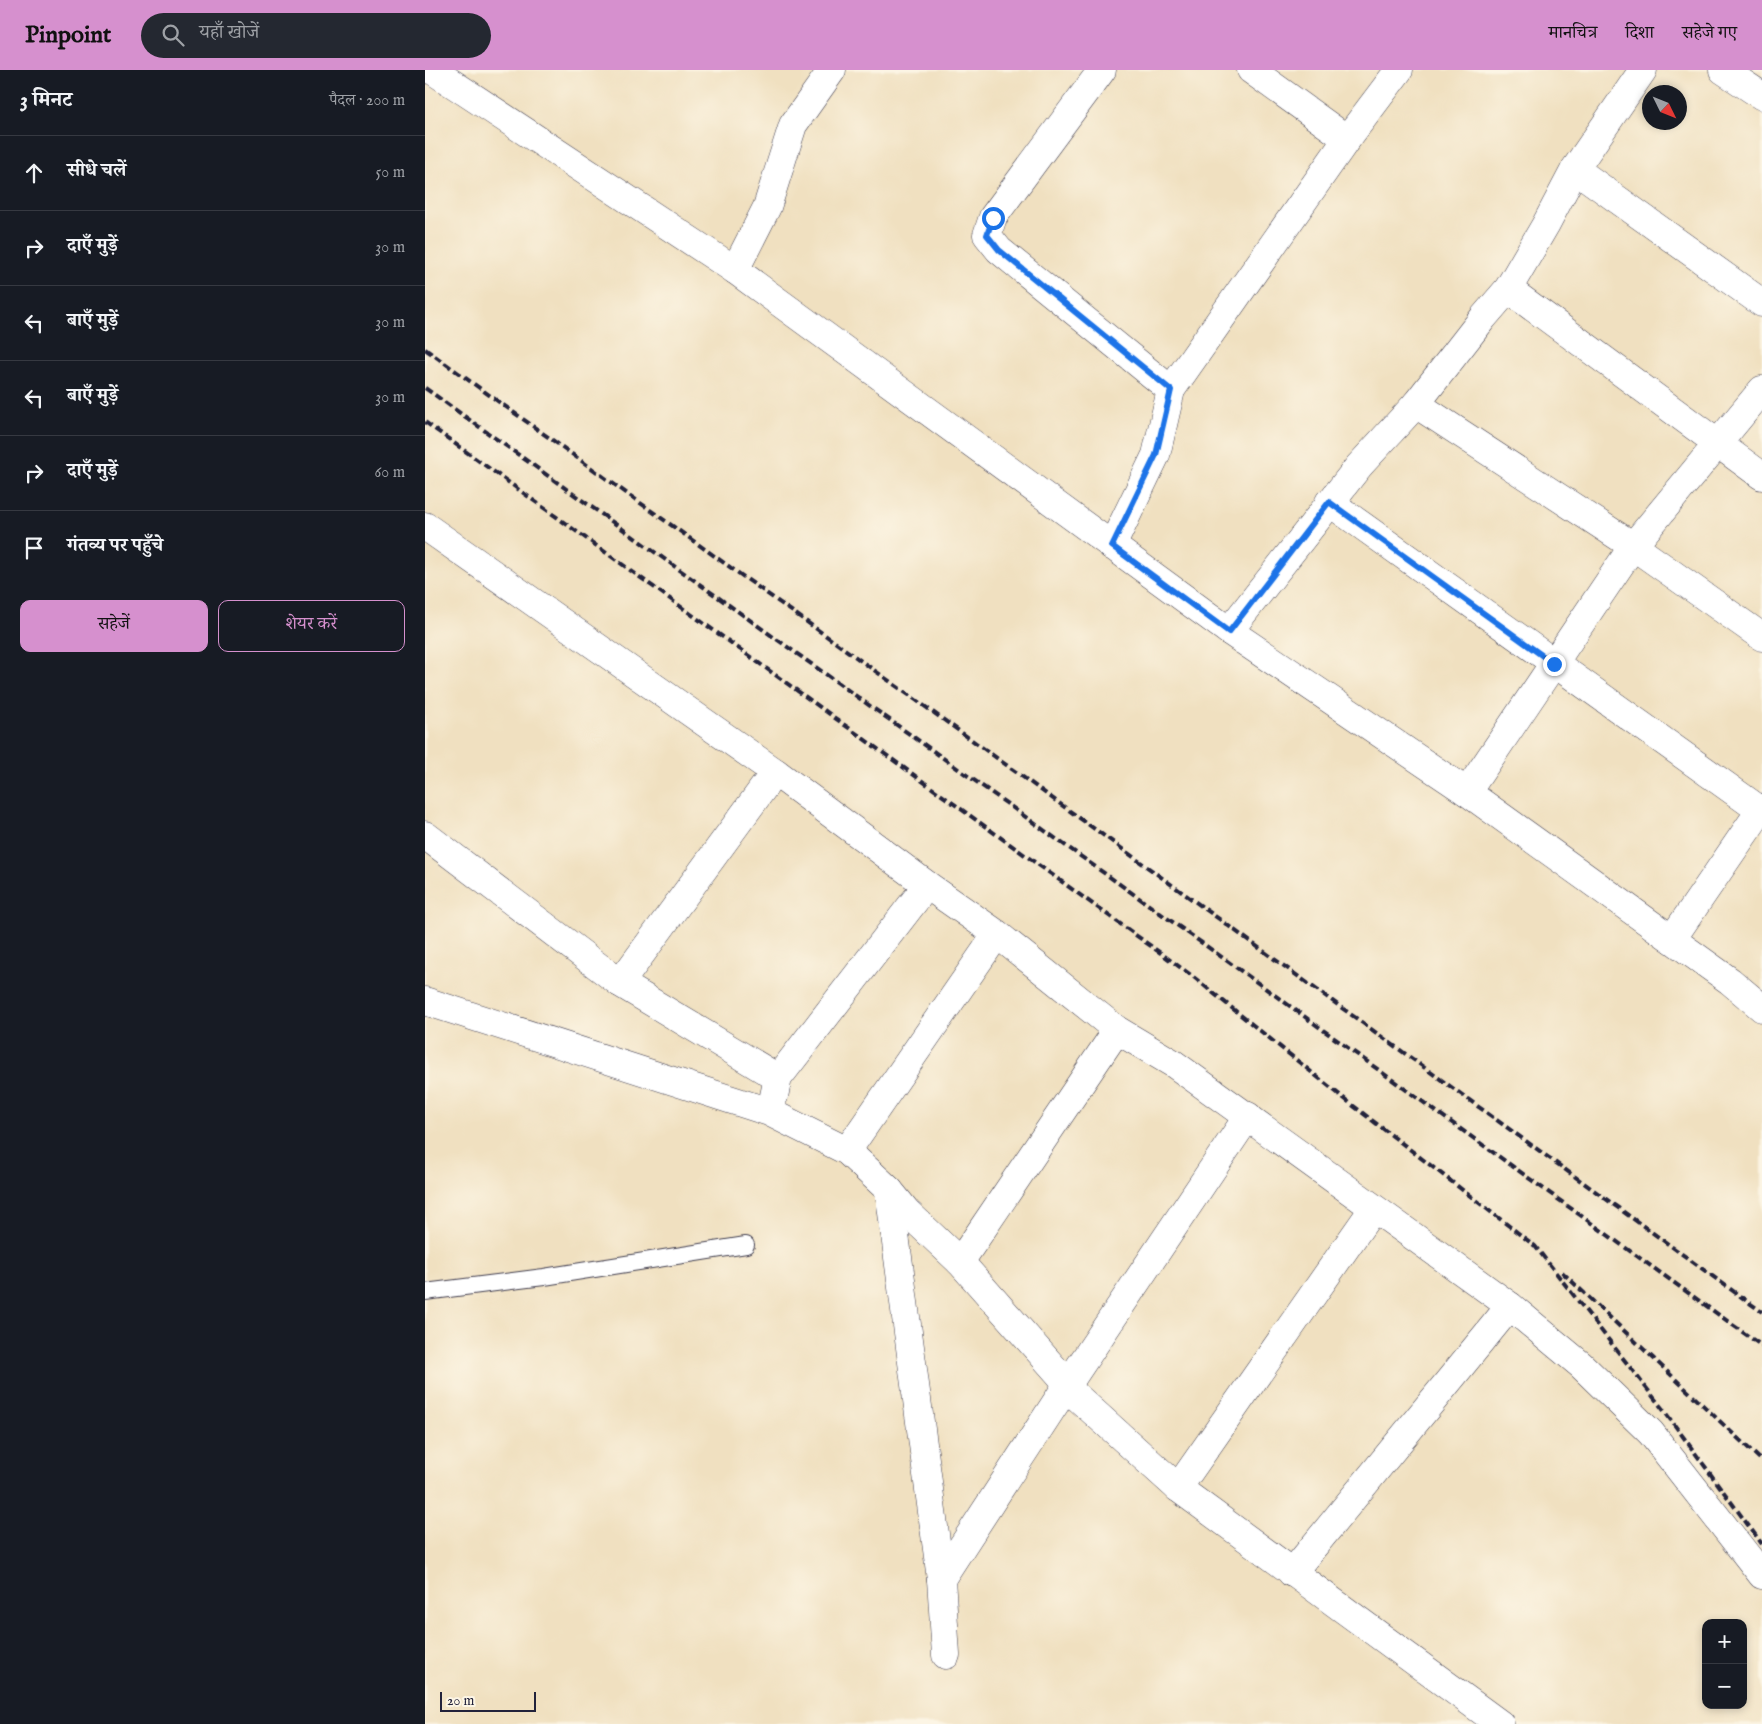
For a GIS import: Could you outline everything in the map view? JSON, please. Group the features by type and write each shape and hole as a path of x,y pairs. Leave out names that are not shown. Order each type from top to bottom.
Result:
{"street":[{"path":"432,70 735,270 1229,632 1467,792 1730,981 1762,1008"},
{"path":"735,270 767,207 793,125 832,70"},
{"path":"1101,70 993,218 987,235 999,250 1171,390"},
{"path":"1251,70 1347,139"},
{"path":"1112,546 1156,455 1171,390 1347,139 1399,70"},
{"path":"1229,632 1329,502 1416,404 1508,289 1546,224 1575,168 1643,70"},
{"path":"1723,70 1762,96"},
{"path":"1575,168 1762,303"},
{"path":"1508,289 1762,476"},
{"path":"1467,792 1633,546 1762,390"},
{"path":"1416,404 1633,546 1762,636"},
{"path":"1329,502 1554,664 1761,809 1672,939"},
{"path":"425,526 775,772 927,885 997,934 1117,1030 1174,1064 1510,1306 1581,1365 1651,1433 1762,1574"},
{"path":"620,983 775,772"},
{"path":"425,835 620,983 779,1078"},
{"path":"769,1112 779,1078 927,885"},
{"path":"847,1150 997,934"},
{"path":"425,1001 769,1112 847,1150 889,1190 907,1212 960,1262 1068,1384 1075,1395 1178,1488 1500,1724"},
{"path":"960,1262 1117,1030"},
{"path":"941,1579 1068,1384 1248,1116"},
{"path":"889,1190 941,1579 946,1655"},
{"path":"1178,1488 1373,1208"},
{"path":"1292,1572 1510,1306"}],"lane":[{"path":"425,1292 544,1277 746,1245"}],"railway":[{"path":"425,349 969,738 1762,1312"},
{"path":"425,388 1762,1346"},
{"path":"425,422 1191,975 1351,1104 1535,1246 1662,1408 1762,1544"},
{"path":"1562,1272 1762,1461"}],"route":[{"path":"993,218 987,235 999,250 1171,390 1156,455 1112,546 1229,632 1329,502 1554,664"}]}
